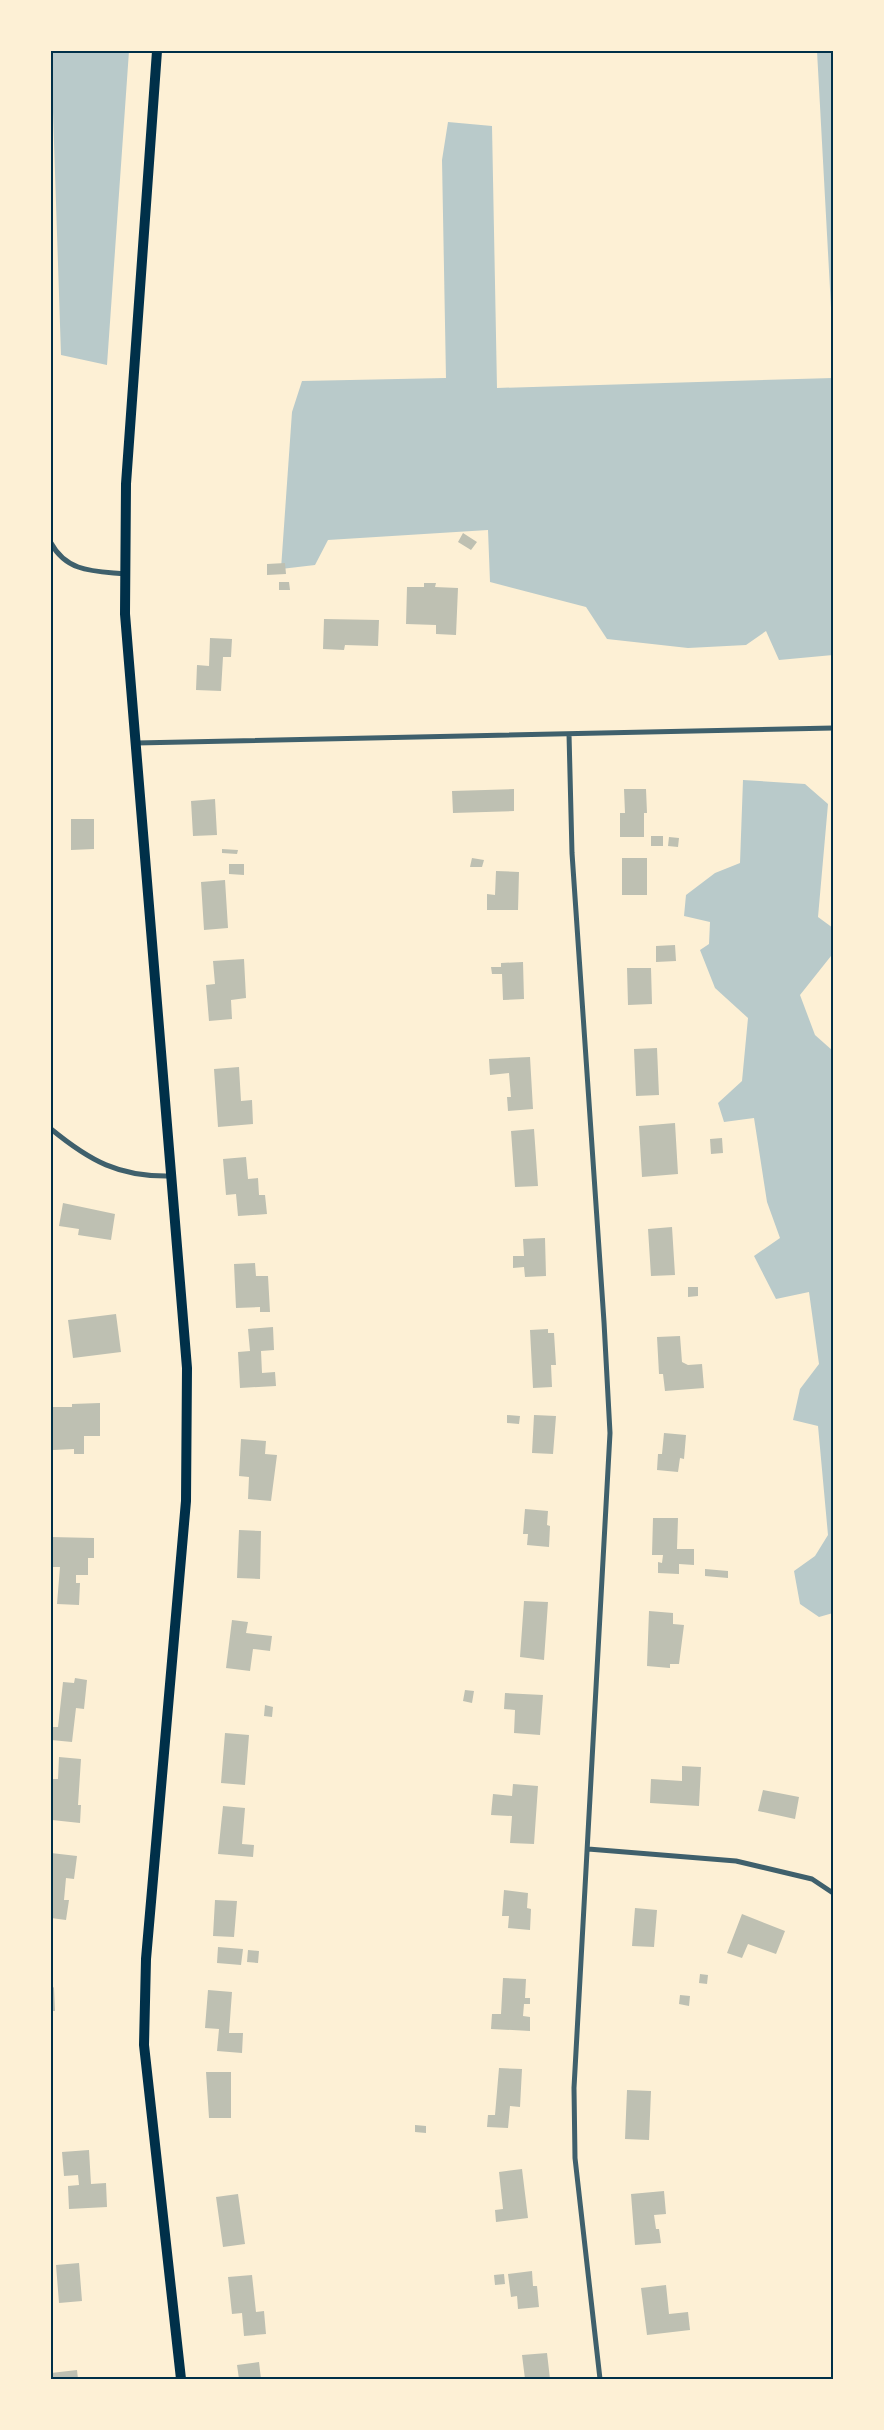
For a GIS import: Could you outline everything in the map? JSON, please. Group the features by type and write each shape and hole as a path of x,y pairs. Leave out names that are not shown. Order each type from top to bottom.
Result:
{"main road":[{"path":"157,51 126,484 125,614 187,1368 186,1501 146,1960 144,2045 181,2379"}],"street":[{"path":"51,543 63,560 73,566 86,570 126,574"},
{"path":"135,743 833,728"},
{"path":"569,734 572,862 610,1433 574,2088 575,2158 600,2379"},
{"path":"51,1129 70,1145 122,1172 145,1177 170,1176"},
{"path":"588,1850 736,1861 812,1879 833,1893"}],"shaded area":[{"path":"51,51 129,51 107,365 61,355"},
{"path":"817,51 833,51 833,344"},
{"path":"448,122 492,126 497,388 833,378 833,655 779,660 766,631 746,645 688,648 607,639 586,607 490,582 488,530 328,540 315,565 281,569 292,412 302,381 446,378 442,160"},
{"path":"743,780 805,784 828,804 818,917 833,928 831,956 800,995 815,1035 833,1051 833,1613 819,1617 800,1604 794,1571 815,1556 828,1535 818,1426 793,1420 800,1389 819,1364 809,1292 776,1299 754,1256 780,1238 767,1202 754,1118 724,1122 718,1103 742,1081 748,1018 715,988 700,950 709,944 710,922 684,916 686,895 715,873 740,863"}],"building":[{"path":"463,533 477,542 471,550 458,542"},
{"path":"285,563 286,574 267,575 267,564"},
{"path":"279,582 289,582 290,590 279,590"},
{"path":"424,583 436,583 435,587 458,588 456,635 436,634 436,625 406,624 407,587 424,587"},
{"path":"324,619 379,620 378,646 345,645 344,650 323,649"},
{"path":"210,638 232,639 231,657 223,657 221,691 196,690 197,665 209,666"},
{"path":"514,789 514,811 453,813 452,791"},
{"path":"624,789 646,789 647,813 644,813 644,837 620,837 620,813 625,813"},
{"path":"215,799 217,835 193,836 191,801"},
{"path":"71,819 94,819 94,849 71,850"},
{"path":"651,836 663,836 663,846 651,846"},
{"path":"669,837 679,838 678,847 668,846"},
{"path":"222,849 238,850 237,854 222,853"},
{"path":"472,858 484,860 482,867 470,867"},
{"path":"622,858 647,858 647,895 622,895"},
{"path":"229,864 244,864 244,875 229,874"},
{"path":"496,871 519,872 518,910 487,910 487,894 495,895"},
{"path":"225,880 228,928 204,930 201,882"},
{"path":"675,945 676,961 656,962 656,946"},
{"path":"244,959 246,998 231,1000 232,1019 209,1021 206,985 215,984 213,961"},
{"path":"523,962 524,999 503,1000 502,974 492,974 491,967 501,967 501,963"},
{"path":"627,968 651,968 652,1004 628,1005"},
{"path":"657,1048 659,1095 636,1096 634,1049"},
{"path":"530,1057 533,1109 508,1111 507,1097 511,1097 509,1073 490,1075 489,1059"},
{"path":"239,1067 241,1101 252,1100 253,1124 218,1127 214,1069"},
{"path":"675,1123 678,1174 642,1177 639,1126"},
{"path":"534,1129 538,1186 515,1187 511,1131"},
{"path":"722,1138 723,1153 711,1154 710,1139"},
{"path":"246,1157 248,1179 258,1178 259,1195 265,1195 267,1214 238,1216 236,1194 226,1195 223,1159"},
{"path":"63,1203 115,1214 111,1240 78,1235 79,1229 59,1226"},
{"path":"672,1227 675,1275 651,1276 648,1229"},
{"path":"545,1238 546,1276 525,1277 524,1267 513,1268 513,1256 524,1256 523,1239"},
{"path":"255,1263 256,1276 268,1276 270,1312 260,1312 260,1307 236,1308 234,1264"},
{"path":"688,1287 698,1287 698,1296 688,1297"},
{"path":"116,1314 121,1352 73,1358 68,1320"},
{"path":"273,1327 274,1350 261,1351 262,1373 275,1372 276,1386 240,1388 238,1352 250,1351 248,1329"},
{"path":"548,1329 548,1333 554,1333 556,1365 551,1365 552,1387 533,1388 530,1330"},
{"path":"680,1336 682,1362 688,1365 702,1364 704,1388 665,1391 663,1374 659,1374 657,1337"},
{"path":"100,1403 100,1436 84,1436 84,1454 74,1454 74,1449 53,1450 53,1407 72,1407 72,1404"},
{"path":"507,1415 520,1416 519,1424 507,1423"},
{"path":"534,1415 556,1416 553,1454 532,1453"},
{"path":"664,1433 686,1435 684,1459 680,1458 678,1472 657,1470 658,1454 662,1454"},
{"path":"241,1439 266,1441 265,1454 277,1455 271,1501 248,1499 249,1477 239,1476"},
{"path":"525,1509 548,1511 547,1525 550,1526 549,1547 527,1545 528,1534 523,1534"},
{"path":"653,1518 678,1518 677,1549 694,1549 694,1565 679,1564 679,1574 658,1573 658,1562 662,1563 663,1555 652,1555"},
{"path":"239,1530 261,1531 260,1579 237,1578"},
{"path":"51,1537 94,1538 94,1558 88,1558 88,1575 76,1575 76,1583 80,1583 79,1605 57,1604 60,1567 51,1567"},
{"path":"705,1569 728,1571 728,1578 705,1576"},
{"path":"524,1601 548,1602 544,1660 520,1657"},
{"path":"649,1611 673,1613 673,1624 684,1625 679,1664 670,1664 670,1668 647,1666"},
{"path":"232,1620 248,1622 246,1633 272,1636 270,1651 253,1649 250,1671 226,1668"},
{"path":"75,1678 87,1680 84,1709 76,1708 72,1742 51,1740 52,1727 58,1727 63,1682 74,1683"},
{"path":"465,1690 474,1691 472,1703 463,1701"},
{"path":"505,1693 543,1695 540,1735 514,1733 515,1710 504,1709"},
{"path":"265,1705 273,1707 272,1717 264,1716"},
{"path":"225,1733 249,1735 245,1785 221,1783"},
{"path":"59,1757 81,1759 78,1805 81,1805 80,1823 52,1820 51,1785 53,1779 58,1779"},
{"path":"682,1766 701,1767 699,1806 650,1803 651,1779 682,1781"},
{"path":"513,1784 538,1786 534,1844 510,1843 512,1816 491,1815 493,1794 512,1796"},
{"path":"763,1790 799,1797 795,1819 758,1811"},
{"path":"223,1806 245,1808 242,1844 254,1845 253,1857 218,1854"},
{"path":"51,1853 77,1856 74,1879 66,1878 64,1900 69,1900 66,1920 51,1918"},
{"path":"504,1890 528,1893 527,1908 531,1909 530,1930 508,1928 509,1916 502,1916"},
{"path":"215,1900 237,1901 234,1937 213,1936"},
{"path":"635,1908 657,1910 654,1947 632,1946"},
{"path":"742,1914 785,1931 776,1954 748,1944 742,1958 727,1953"},
{"path":"218,1947 243,1949 241,1965 217,1963"},
{"path":"248,1950 259,1951 258,1963 247,1962"},
{"path":"700,1974 708,1975 707,1984 699,1983"},
{"path":"503,1978 526,1979 525,1998 530,1998 530,2004 524,2004 523,2016 530,2017 530,2031 491,2029 492,2014 501,2014"},
{"path":"51,1984 54,1988 55,2011 51,2011"},
{"path":"208,1990 232,1992 229,2033 243,2033 242,2053 217,2051 219,2029 205,2028"},
{"path":"680,1995 690,1996 689,2006 679,2004"},
{"path":"499,2068 522,2069 520,2107 510,2106 508,2128 487,2127 488,2115 495,2115"},
{"path":"206,2072 231,2072 231,2118 209,2118"},
{"path":"627,2090 651,2091 649,2140 625,2139"},
{"path":"415,2125 426,2126 426,2133 415,2132"},
{"path":"89,2150 91,2184 106,2183 107,2207 69,2209 68,2186 79,2185 78,2175 64,2176 62,2152"},
{"path":"522,2169 528,2218 496,2222 495,2210 503,2209 499,2172"},
{"path":"664,2191 666,2214 654,2215 661,2243 635,2245 631,2194"},
{"path":"238,2194 245,2244 223,2247 216,2197"},
{"path":"79,2263 82,2301 59,2303 56,2265"},
{"path":"532,2271 533,2286 537,2286 539,2307 518,2309 517,2296 511,2297 508,2274"},
{"path":"504,2274 505,2284 495,2285 494,2275"},
{"path":"252,2275 256,2312 264,2311 266,2334 244,2336 242,2313 232,2314 228,2277"},
{"path":"666,2285 669,2314 688,2312 690,2330 647,2335 641,2288"},
{"path":"547,2353 550,2379 525,2379 522,2355"},
{"path":"259,2362 261,2379 239,2379 237,2365"},
{"path":"77,2370 78,2379 51,2379 51,2373"}]}
